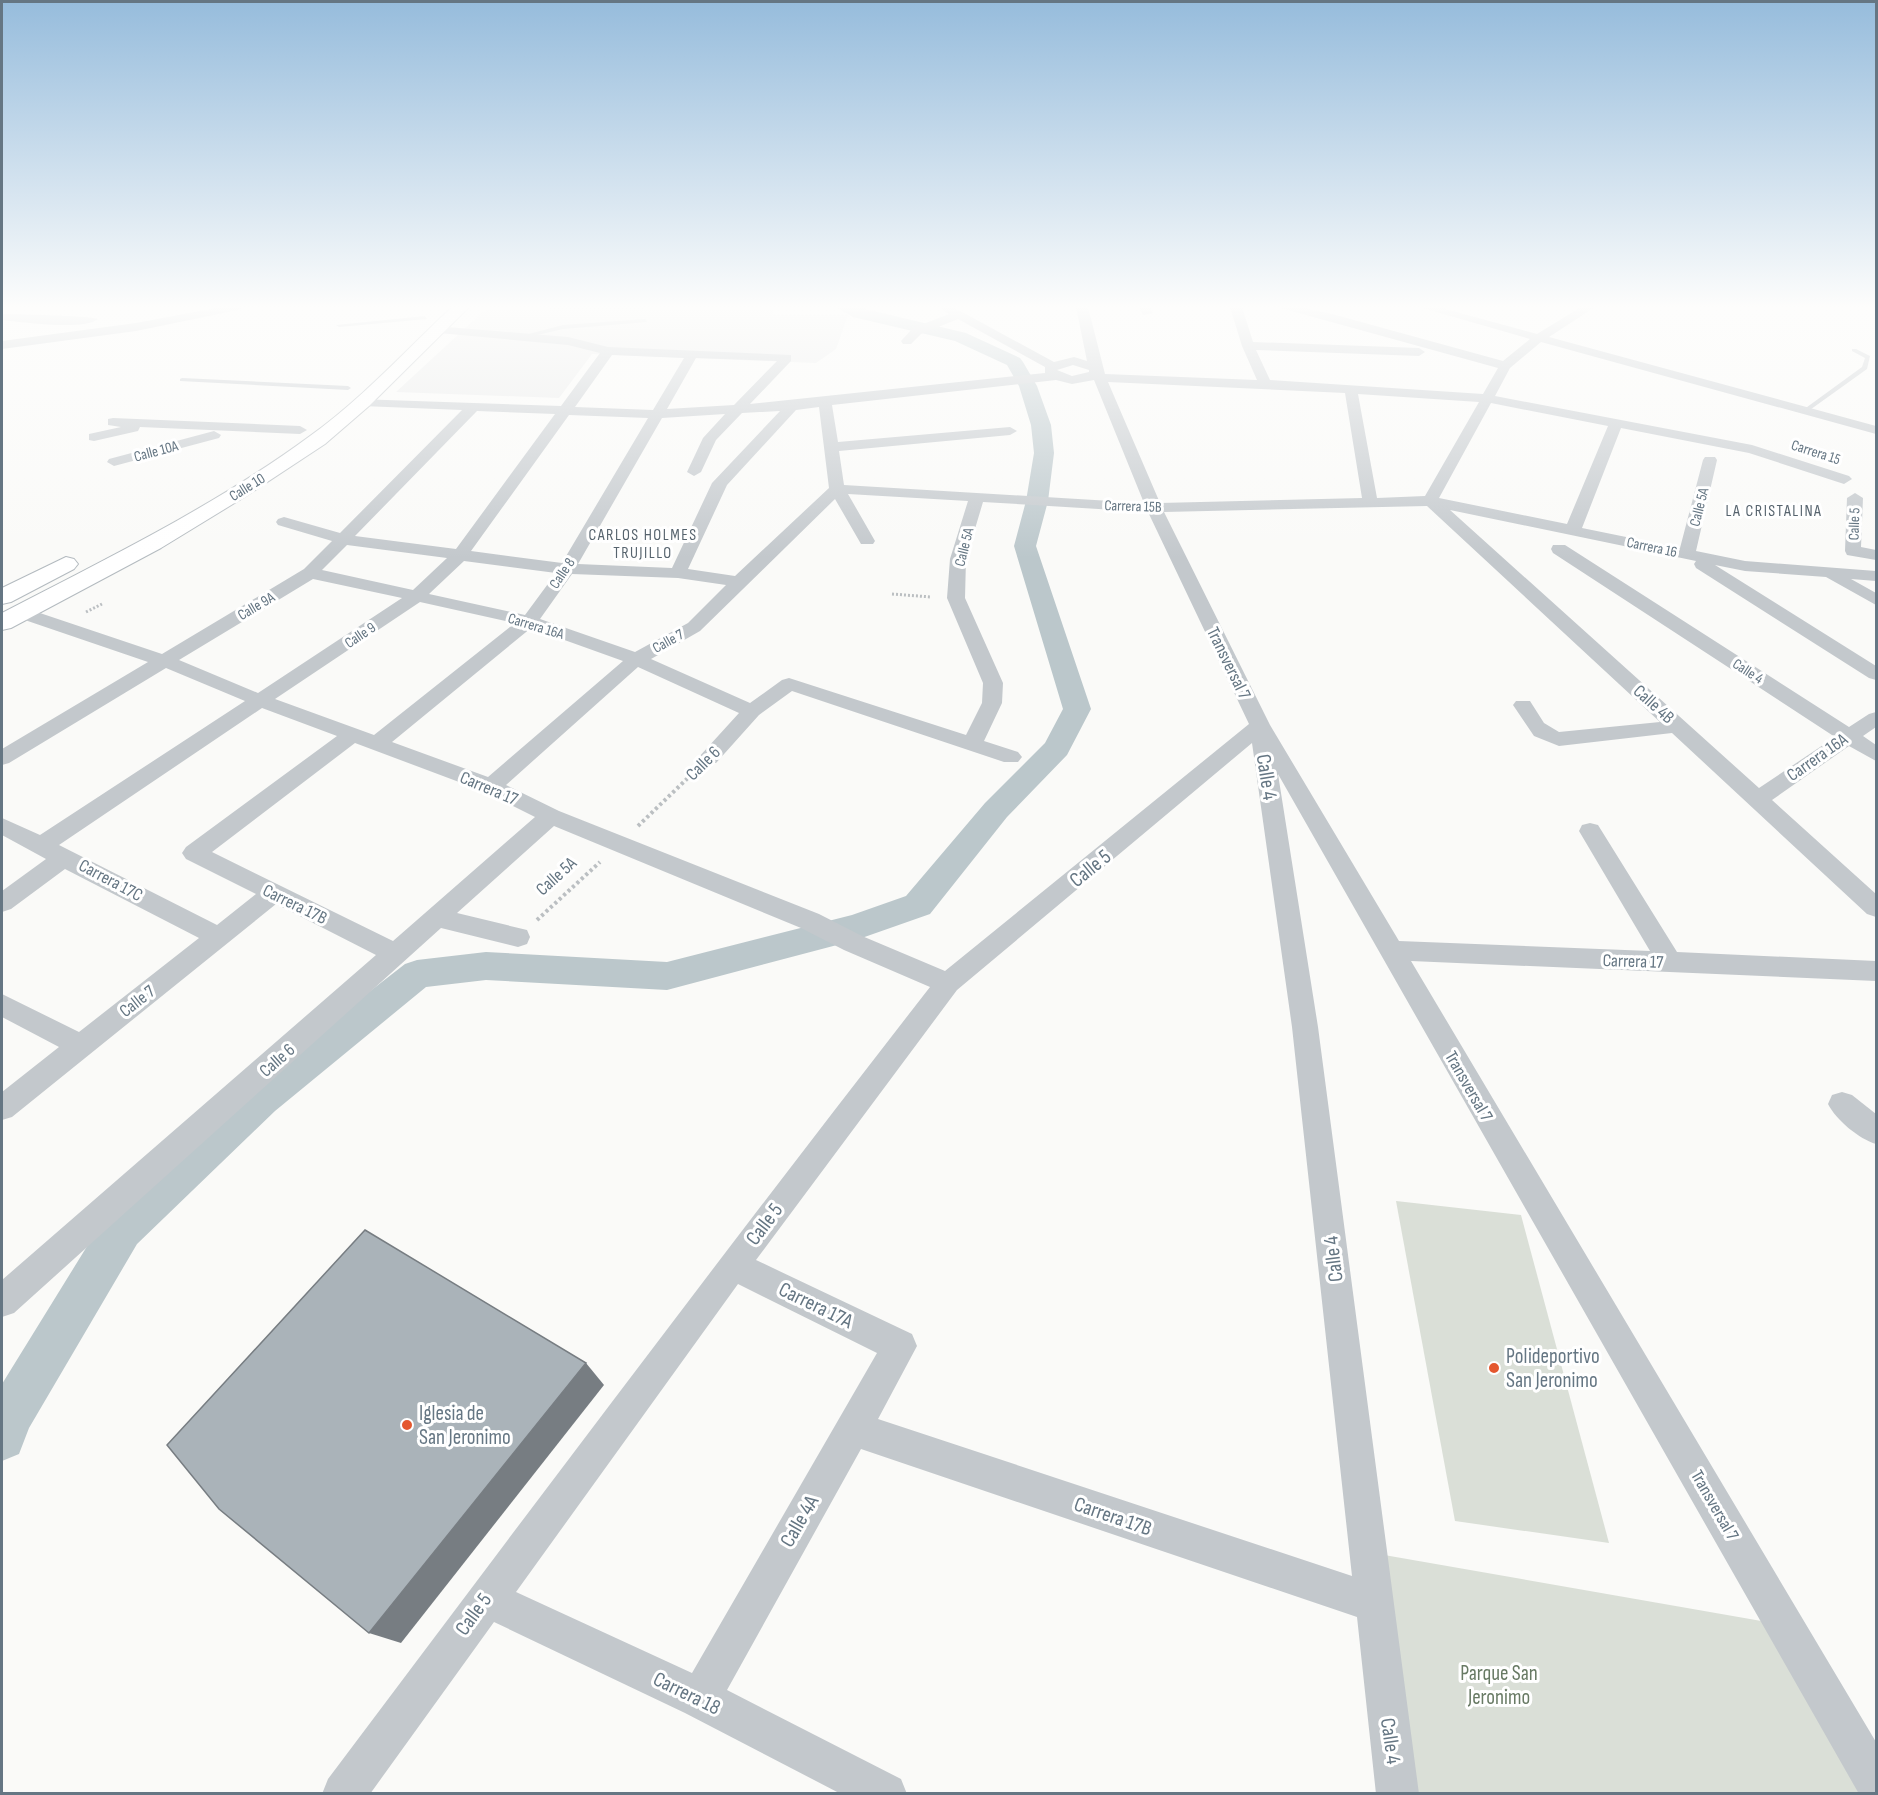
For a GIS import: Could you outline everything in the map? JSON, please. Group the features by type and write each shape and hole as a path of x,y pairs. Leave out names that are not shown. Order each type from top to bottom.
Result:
{"main road":[{"name":"Calle 10","path":"12,618 153,543 239,492 318,440 360,391"},
{"name":"Calle 10","path":"148,523 255,462 355,395"},
{"path":"2,597 85,555"}],"street":[{"name":"Calle 9","path":"42,845 261,702 416,597 461,554 579,391"},
{"name":"Calle 8","path":"376,744 529,621 567,568 671,391"},
{"path":"694,472 710,438 755,391"},
{"path":"355,395 473,407 657,414 792,406 929,391"},
{"name":"Transversal 7","path":"1106,391 1154,508 1260,725 1876,1782"},
{"path":"1351,391 1370,501"},
{"name":"Carrera 15","path":"1377,391 1486,398 1583,416 1752,449 1844,478"},
{"path":"1430,501 1490,391"},
{"path":"1731,391 1876,430"},
{"path":"1583,416 1592,401"},
{"path":"825,402 837,489 867,541"},
{"path":"678,573 720,483 792,406"},
{"name":"Calle 9A","path":"2,758 310,573 345,540 473,407"},
{"path":"1680,436 1687,418"},
{"path":"113,422 233,429 300,430"},
{"path":"1573,530 1616,423"},
{"path":"94,437 147,424"},
{"name":"Calle 10A","path":"114,462 233,429"},
{"path":"833,447 1010,431"},
{"name":"Calle 5A","path":"1687,554 1710,460"},
{"name":"Carrera 15B","path":"837,489 1154,508 1430,501"},
{"name":"Calle 7","path":"491,786 636,659 694,627 776,544 837,489"},
{"name":"Calle 5A","path":"956,598 958,559 977,497"},
{"name":"Calle 5","path":"1855,498 1853,551 1876,555"},
{"name":"Carrera 16","path":"1430,501 1745,566 1876,576"},
{"name":"Calle 4B","path":"1430,501 1876,908"},
{"path":"284,522 345,540 567,568 678,573 740,582"},
{"name":"Calle 4","path":"1559,549 1876,754"},
{"path":"1687,554 1876,674"},
{"path":"1825,572 1876,600"},
{"name":"Carrera 16A","path":"310,573 529,621 636,659 752,711"},
{"path":"956,598 993,683 992,704 972,744 1011,757"},
{"name":"Carrera 17","path":"12,618 165,660 261,702 491,786 551,816 810,921 853,943 948,983"},
{"name":"Calle 6","path":"709,758 752,711 789,684 972,744"},
{"path":"1523,705 1542,734 1548,738 1559,739 1678,726"},
{"name":"Carrera 16A","path":"1759,799 1847,735 1876,718"},
{"name":"Calle 5","path":"344,1794 485,1598 733,1265 948,983 1169,803 1260,725"},
{"name":"Calle 4","path":"1260,725 1305,1028 1398,1794"},
{"name":"Carrera 17B","path":"352,735 194,853 397,954"},
{"name":"Calle 6","path":"7,1287 397,954 551,816"},
{"name":"Carrera 17C","path":"2,826 219,937"},
{"path":"1590,831 1670,962"},
{"path":"2,903 65,857"},
{"name":"Calle 7","path":"2,1108 273,894"},
{"path":"438,918 518,937"},
{"name":"Carrera 17","path":"1390,950 1876,971"},
{"path":"2,1005 81,1046"},
{"path":"1842,1104 1876,1131"},
{"name":"Carrera 17A","path":"733,1265 900,1346"},
{"name":"Calle 4A","path":"699,1698 900,1346"},
{"name":"Carrera 17B","path":"852,1429 1374,1603"},
{"name":"Carrera 18","path":"485,1598 699,1698 886,1794"}],"lane":[{"path":"306,391 355,395"},
{"path":"1804,411 1833,391"}],"path":[{"path":"892,594 956,598"},
{"name":"Calle 6","path":"620,844 709,758"},
{"name":"Calle 5A","path":"518,937 620,844"}],"shaded area":[{"path":"397,391 564,391 559,398 396,392"}],"green space":[{"name":"Polideportivo San Jeronimo","path":"1396,1201 1521,1215 1609,1543 1455,1521"},
{"name":"Parque San Jeronimo","path":"1367,1552 1785,1625 1876,1782 1876,1793 1401,1793"}],"building":[{"name":"Iglesia de San Jeronimo","path":"365,1230 586,1363 369,1633 219,1509 167,1445"}],"waterway":[{"path":"2,1437 8,1418 122,1229 261,1099 417,974 486,966 667,976 856,927 918,905 996,810 1057,748 1077,709 1025,546 1037,501 1044,453 1041,425 1030,391"}],"place":[{"name":"Polideportivo San Jeronimo","path":"1494,1368"},
{"name":"Iglesia de San Jeronimo","path":"407,1425"}],"district":[{"name":"LA CRISTALINA","path":"1774,510"},
{"name":"CARLOS HOLMES TRUJILLO","path":"643,543"}]}
